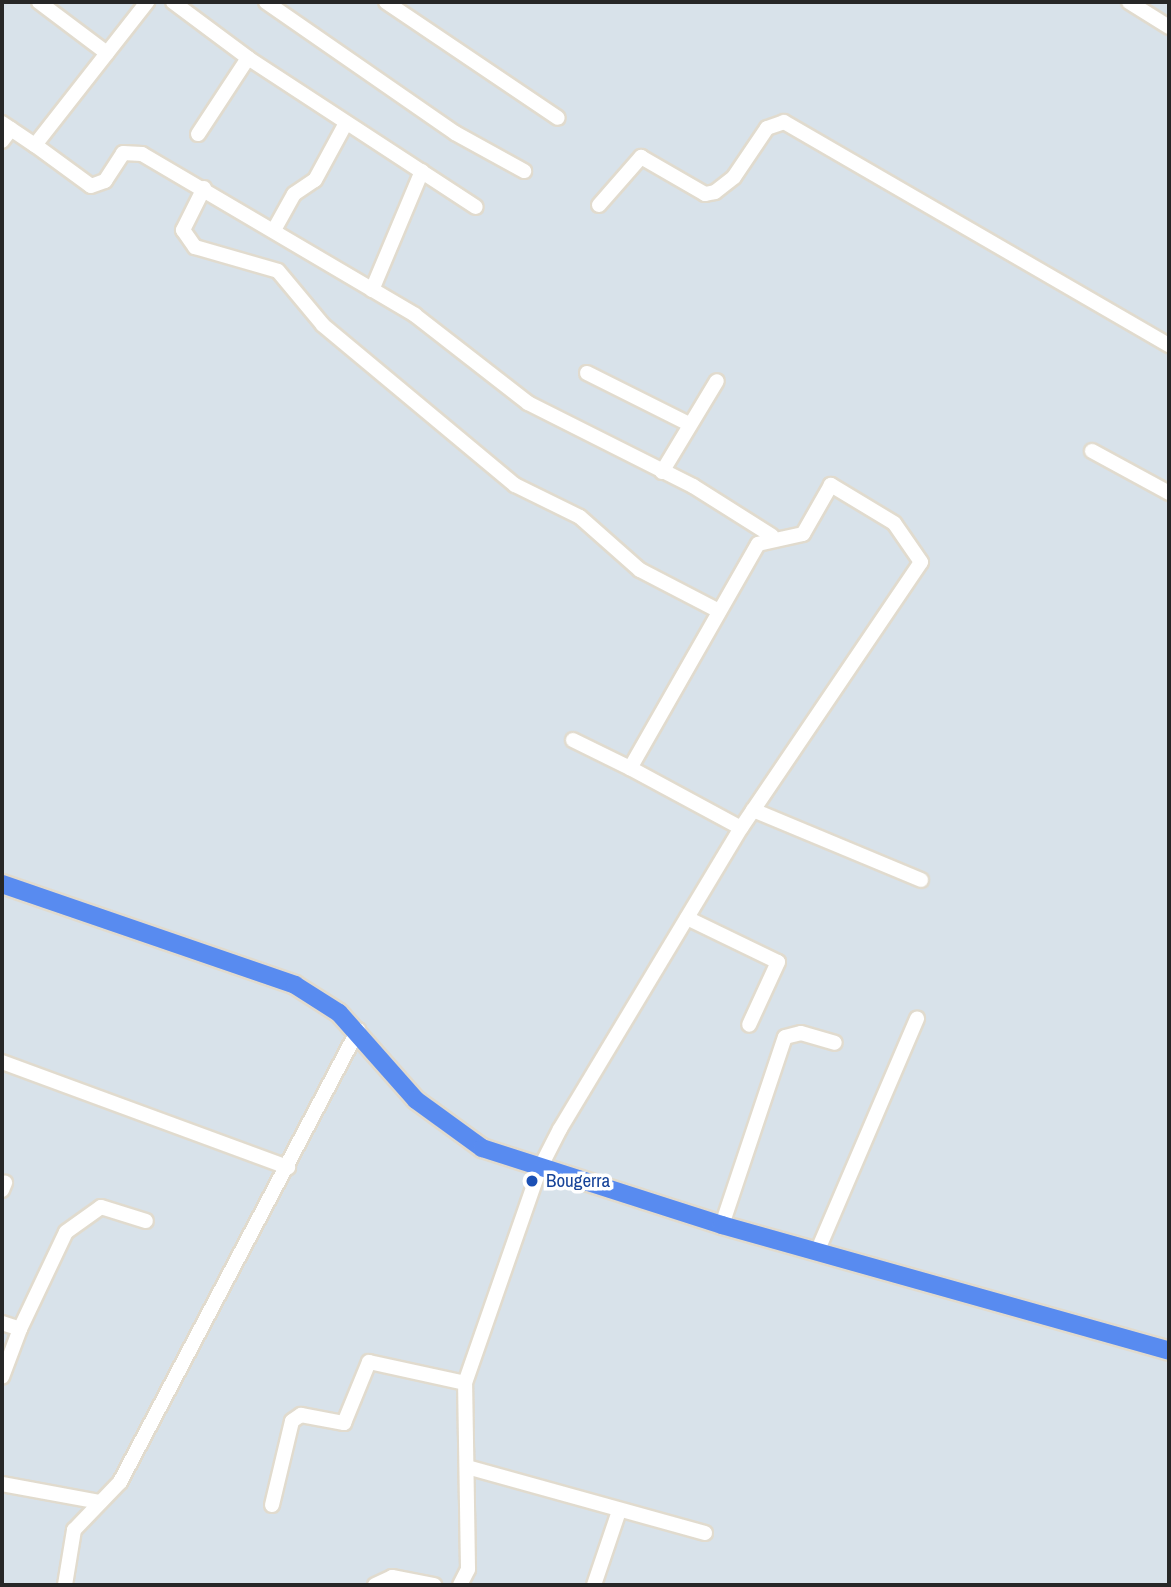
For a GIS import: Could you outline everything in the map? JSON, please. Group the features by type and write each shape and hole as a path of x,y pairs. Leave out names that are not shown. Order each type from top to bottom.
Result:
{"main road":[{"path":"2,884 295,985 358,1030 416,1100 450,1129 539,1170 817,1252 1168,1346"}],"street":[{"path":"39,2 107,53"},
{"path":"35,145 147,2"},
{"path":"173,2 248,58 476,207"},
{"path":"267,2 454,133 524,171"},
{"path":"386,2 558,118"},
{"path":"1129,2 1169,27"},
{"path":"198,134 248,58"},
{"path":"599,205 641,157 705,194 715,192 734,177 767,128 784,122 1169,345"},
{"path":"274,230 294,194 315,180 346,123"},
{"path":"2,141 6,126 91,186 105,181 129,151 204,188 460,345 528,404 662,471 772,536"},
{"path":"372,290 422,171"},
{"path":"204,188 183,230 195,247 278,271 323,325 515,485 580,517 640,570 719,611"},
{"path":"587,373 690,424"},
{"path":"662,471 717,381"},
{"path":"1092,451 1169,493"},
{"path":"460,1585 468,1569 465,1383 539,1170 752,810 921,562 894,523 831,485 803,534 772,536 758,544 630,768"},
{"path":"573,740 741,828"},
{"path":"752,810 921,880"},
{"path":"687,918 778,962 749,1025"},
{"path":"817,1252 917,1019"},
{"path":"65,1585 74,1530 120,1482 358,1030"},
{"path":"722,1224 785,1037 801,1033 835,1043"},
{"path":"2,1062 288,1167"},
{"path":"2,1377 20,1329 66,1233 97,1208 146,1221"},
{"path":"2,1323 20,1329"},
{"path":"272,1505 292,1421 300,1415 344,1423 369,1362 465,1383"},
{"path":"467,1467 705,1533"},
{"path":"2,1484 100,1502"},
{"path":"594,1585 619,1511"},
{"path":"375,1585 392,1577 434,1585"}],"place":[{"name":"Bougerra","path":"532,1181"}]}
